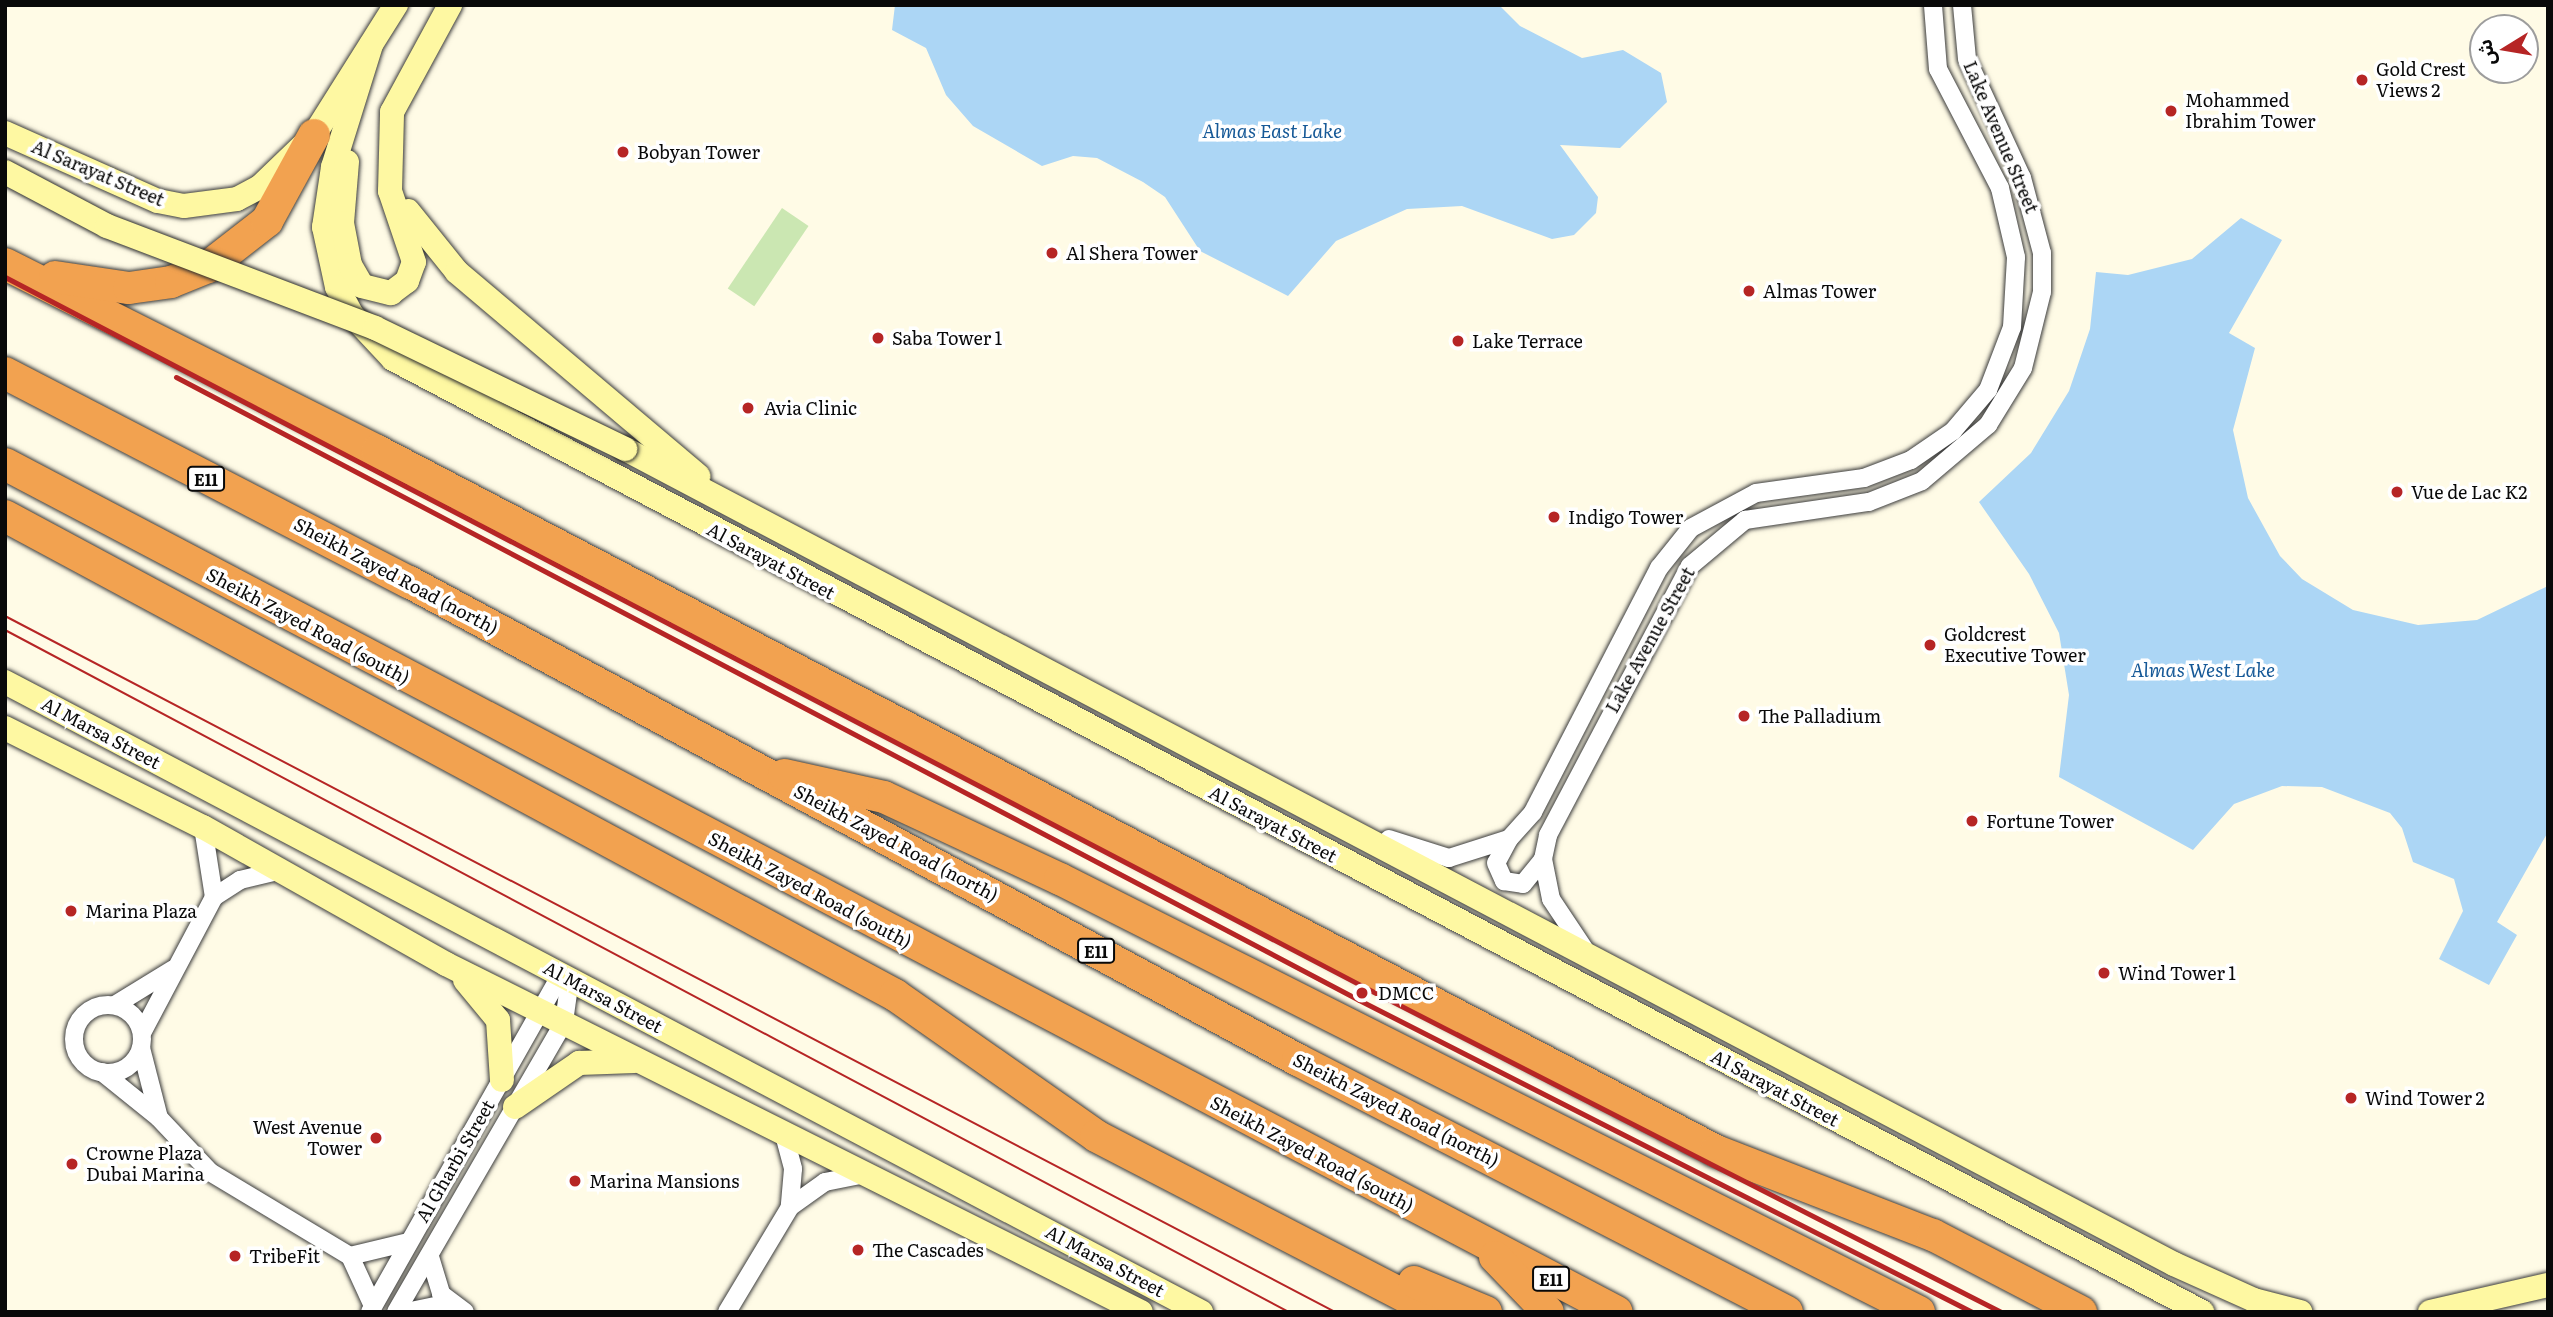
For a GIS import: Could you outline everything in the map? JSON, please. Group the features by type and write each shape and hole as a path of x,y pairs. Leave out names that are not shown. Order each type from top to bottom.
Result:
{"highway":[{"path":"5,263 109,288 190,275 257,232 284,196 314,135"},
{"path":"5,263 377,451 1716,1151 1933,1235 2081,1312"},
{"name":"Sheikh Zayed Road (north)","path":"5,373 769,774 1298,1060 1787,1312"},
{"name":"Sheikh Zayed Road (south)","path":"5,464 1485,1245 1617,1312"},
{"path":"5,516 895,995 1096,1136 1435,1312"},
{"path":"769,774 856,787 922,814 1919,1312"},
{"path":"1485,1245 1548,1312"},
{"path":"1332,1257 1378,1267 1486,1312"}],"main road":[{"name":"Al Sarayat Street","path":"5,132 69,164 184,206 237,199 261,186 314,135 396,5"},
{"path":"350,120 344,237 355,278 380,293 400,288 414,262 386,162 403,84 450,5"},
{"name":"Al Sarayat Street","path":"371,45 326,197 328,258 352,314 393,359 2202,1312"},
{"name":"Al Sarayat Street","path":"386,162 414,222 442,257 736,508"},
{"name":"Al Sarayat Street","path":"5,172 107,226 375,328 625,449 2221,1287 2300,1312"},
{"name":"Al Marsa Street","path":"5,682 1201,1312"},
{"name":"Al Marsa Street","path":"5,728 203,827 446,964 541,1011"},
{"path":"1253,814 1266,786"},
{"path":"446,964 499,1020 502,1080"},
{"path":"541,1011 564,1022"},
{"name":"Al Marsa Street","path":"564,1022 873,1174 1141,1312"},
{"path":"515,1107 579,1063 643,1062"},
{"path":"2104,1260 2119,1234"},
{"path":"2430,1312 2548,1285"}],"street":[{"name":"Lake Avenue Street","path":"1933,5 1938,69 2000,188 2016,257 2012,327 1988,390 1953,431 1911,460 1864,478 1756,494 1691,528 1659,568 1532,812 1509,839 1496,863 1504,881 1523,884 1543,859 1553,825 1663,609 1706,548 1764,514 1869,502 1922,481 1988,425 2023,368 2042,292 2042,253 2022,178 1967,59 1962,5"},
{"path":"203,827 214,897"},
{"path":"1359,836 1382,836 1449,858 1509,839"},
{"path":"1543,859 1559,916 1592,958"},
{"path":"102,1072 126,1068 141,1041 172,970 214,897 240,880 282,870"},
{"path":"172,970 115,1005 85,1013 75,1032 79,1055 159,1118 210,1172 350,1256 371,1309"},
{"name":"Al Gharbi Street","path":"371,1309 541,1011 565,976"},
{"name":"Al Gharbi Street","path":"396,1312 564,1022 565,976"},
{"path":"115,1005 133,1015 159,1118"},
{"path":"783,1130 793,1169 790,1207"},
{"path":"727,1312 790,1207 825,1182 873,1174"},
{"path":"350,1256 408,1242"},
{"path":"430,1257 434,1282 457,1308"},
{"path":"405,1312 457,1308"}],"green space":[{"path":"782,208 809,226 754,306 728,288"}],"water":[{"name":"Almas East Lake","path":"895,5 1499,5 1520,26 1582,58 1623,50 1661,73 1667,102 1620,148 1560,145 1598,197 1596,213 1574,235 1552,239 1462,206 1407,209 1336,241 1288,296 1200,251 1165,197 1143,182 1097,158 1073,156 1042,166 973,126 946,95 926,48 892,30"},
{"name":"Almas West Lake","path":"2241,218 2282,240 2229,333 2255,348 2233,430 2248,498 2280,556 2302,579 2353,610 2418,625 2477,620 2548,586 2548,832 2497,922 2517,935 2489,985 2439,959 2463,911 2454,879 2413,862 2402,828 2390,813 2322,787 2282,786 2234,804 2193,850 2059,777 2069,695 2059,633 2029,574 1979,502 2031,453 2069,391 2090,329 2096,272 2128,275 2192,259"}],"tram line":[{"path":"5,616 1335,1312"},
{"path":"5,630 1289,1312"}],"railway":[{"path":"5,277 1366,988 2001,1312"},
{"path":"176,377 1359,1000 1972,1312"}],"place":[{"name":"Gold Crest Views 2","path":"2362,80"},
{"name":"Mohammed Ibrahim Tower","path":"2171,111"},
{"name":"Bobyan Tower","path":"623,152"},
{"name":"Al Shera Tower","path":"1052,253"},
{"name":"Almas Tower","path":"1749,291"},
{"name":"Saba Tower 1","path":"878,338"},
{"name":"Lake Terrace","path":"1458,341"},
{"name":"Avia Clinic","path":"748,408"},
{"name":"Vue de Lac K2","path":"2397,492"},
{"name":"Indigo Tower","path":"1554,517"},
{"name":"Goldcrest Executive Tower","path":"1930,645"},
{"name":"The Palladium","path":"1744,716"},
{"name":"Fortune Tower","path":"1972,821"},
{"name":"Marina Plaza","path":"71,911"},
{"name":"Wind Tower 1","path":"2104,973"},
{"name":"DMCC","path":"1362,993"},
{"name":"Wind Tower 2","path":"2351,1098"},
{"name":"West Avenue Tower","path":"376,1138"},
{"name":"Crowne Plaza Dubai Marina","path":"72,1164"},
{"name":"Marina Mansions","path":"575,1181"},
{"name":"The Cascades","path":"858,1250"},
{"name":"TribeFit","path":"235,1256"}]}
